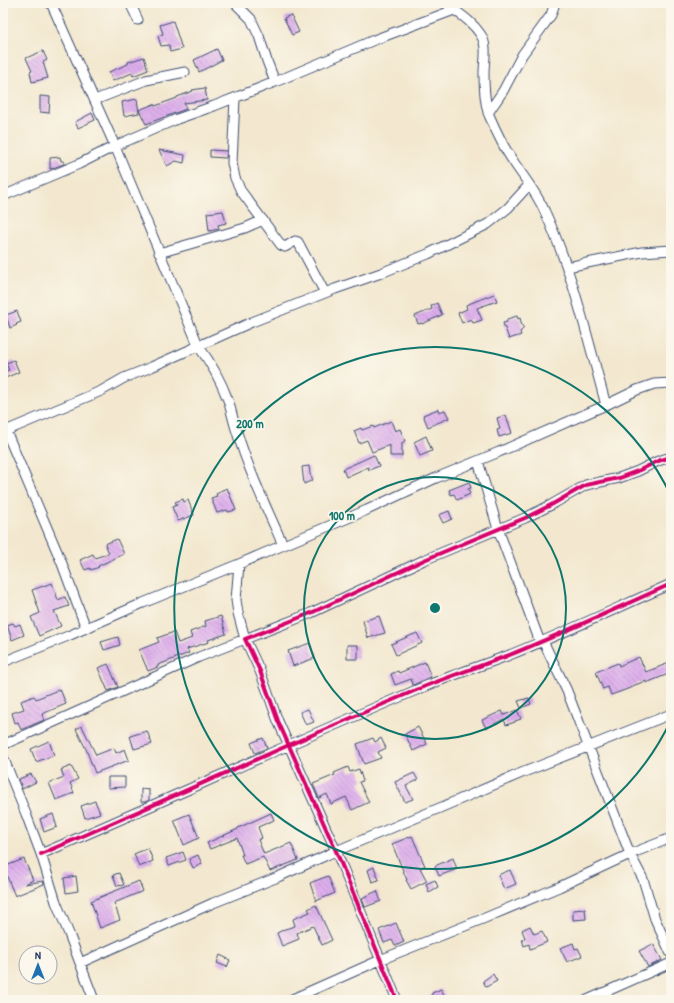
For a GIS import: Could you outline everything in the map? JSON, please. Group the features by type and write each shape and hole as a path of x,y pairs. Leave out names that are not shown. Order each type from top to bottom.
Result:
{"street":[{"path":"51,3 115,146 199,347 217,374 228,400 236,429 252,475 283,545"},
{"path":"130,3 138,20"},
{"path":"235,3 251,19 259,36 275,82"},
{"path":"445,3 472,24 482,36 485,46 484,73 488,113 499,138 512,160 541,202 562,252 606,405"},
{"path":"488,113 503,91 522,55 551,15 555,3"},
{"path":"3,196 79,164 115,146 177,119 235,98 374,40 454,10"},
{"path":"95,100 146,80 184,72"},
{"path":"235,98 232,163 235,178 241,191 283,246 285,247 295,241 298,242 325,293"},
{"path":"86,628 61,561 4,432 101,391 124,378 199,347 252,322 428,254 488,224 508,208 530,185"},
{"path":"160,252 245,228 263,220"},
{"path":"567,267 642,252 671,250"},
{"path":"3,662 367,510 436,478 606,405 637,390 654,384 671,383"},
{"path":"3,745 185,664 311,613 424,560 525,518 586,485 619,478 671,457"},
{"path":"478,461 498,529 541,641 567,691 630,854 643,879 655,919 671,954"},
{"path":"240,564 236,600 245,639 260,671 278,720 336,851 397,1000"},
{"path":"41,854 428,685 508,656 671,584"},
{"path":"80,963 213,903 336,851 524,772 671,714"},
{"path":"3,757 41,854 56,902 94,1000"},
{"path":"290,1000 380,960 559,887 630,854 671,838"},
{"path":"587,1000 671,963"}],"building":[{"path":"291,15 299,32 292,35 284,18"},
{"path":"173,21 182,49 170,52 169,45 161,46 158,36 163,34 160,25"},
{"path":"217,49 222,60 199,72 194,60"},
{"path":"43,51 47,60 43,62 48,78 32,82 30,72 32,71 26,58"},
{"path":"144,57 148,70 133,76 132,73 113,81 109,72 128,64 128,62"},
{"path":"205,88 207,100 184,103 186,109 146,124 139,110 154,104 155,106 177,98 193,91 192,90"},
{"path":"40,96 50,97 49,113 40,112"},
{"path":"137,99 139,113 124,116 122,102"},
{"path":"92,113 95,120 78,128 75,122"},
{"path":"159,150 185,155 184,163 176,161 167,166"},
{"path":"210,150 227,151 226,158 210,157"},
{"path":"60,157 61,161 64,161 64,164 50,169 50,158"},
{"path":"223,211 226,223 218,225 219,229 209,231 207,213"},
{"path":"494,294 497,301 477,308 482,320 473,323 471,319 462,323 458,313 467,309 466,305"},
{"path":"437,303 442,315 422,324 418,324 415,316 432,309 431,306"},
{"path":"17,311 21,322 10,328 6,315"},
{"path":"517,316 518,319 520,318 524,328 520,332 521,335 509,339 503,323 507,322 507,319"},
{"path":"14,360 19,372 3,379 3,372 9,370 6,363"},
{"path":"438,409 439,412 445,410 449,418 428,427 423,415"},
{"path":"506,415 512,433 499,437 497,430 500,429 497,418"},
{"path":"391,421 395,431 400,429 405,441 402,443 402,456 390,456 390,445 372,452 367,440 359,443 354,431 373,426 374,428"},
{"path":"426,436 432,451 420,456 414,442"},
{"path":"374,455 379,466 369,470 368,467 346,477 343,469"},
{"path":"309,466 310,474 313,480 304,484 302,467"},
{"path":"469,482 471,488 468,489 470,494 457,500 454,494 451,495 449,490"},
{"path":"227,488 236,510 228,512 227,510 217,513 211,498 217,496 216,494"},
{"path":"183,499 184,502 188,500 194,515 178,521 172,507 177,505 175,502"},
{"path":"449,511 452,519 443,523 439,515"},
{"path":"117,539 124,554 98,566 99,567 91,570 90,568 85,570 80,560 93,554 95,558 109,553 105,544"},
{"path":"52,583 58,600 65,597 69,606 54,611 61,626 39,636 31,617 40,613 32,590"},
{"path":"221,616 226,634 208,640 209,642 187,649 189,653 158,665 158,667 148,671 139,650 159,642 157,638 174,632 178,643 192,638 190,632 206,626 205,621"},
{"path":"379,616 385,633 368,638 363,621"},
{"path":"13,623 15,626 20,624 24,635 12,640 7,625"},
{"path":"417,633 422,643 396,655 391,644"},
{"path":"118,637 120,645 104,650 101,642"},
{"path":"310,643 315,658 293,666 288,651"},
{"path":"347,645 358,645 358,659 347,659"},
{"path":"639,657 646,672 669,663 671,673 646,683 646,681 632,686 633,687 611,695 608,687 603,689 596,672 618,663 619,666"},
{"path":"425,662 431,677 413,685 411,679 395,685 391,674 398,671 399,673"},
{"path":"108,664 118,687 108,691 98,668"},
{"path":"60,689 66,704 42,714 44,720 21,730 18,722 15,723 12,713 24,709 21,701 34,696 36,699"},
{"path":"529,698 531,704 521,708 518,701"},
{"path":"308,709 314,722 306,725 300,712"},
{"path":"517,710 521,719 506,725 504,719 486,728 482,720 502,711 504,715"},
{"path":"82,726 96,755 114,748 116,753 125,749 129,760 95,773 86,749 76,729"},
{"path":"418,727 427,744 413,751 405,734"},
{"path":"147,731 152,744 134,749 130,736"},
{"path":"263,738 267,748 255,753 251,743"},
{"path":"373,738 375,742 381,738 386,748 378,752 381,758 364,764 357,744"},
{"path":"49,741 54,755 36,762 31,749"},
{"path":"71,766 78,779 70,783 74,793 56,800 49,783 64,777 61,770"},
{"path":"348,767 350,772 359,769 363,781 359,782 369,802 352,810 346,797 331,804 327,794 319,798 313,784 335,775 334,773"},
{"path":"414,773 418,780 406,786 413,799 405,802 395,782"},
{"path":"31,774 36,782 22,789 19,779"},
{"path":"108,777 125,777 125,787 108,788"},
{"path":"141,789 149,790 149,800 145,802 141,802"},
{"path":"95,801 100,813 85,818 81,806"},
{"path":"271,813 274,820 258,827 262,838 258,840 264,854 291,843 298,860 270,871 263,857 245,864 237,838 210,849 207,843"},
{"path":"53,814 57,827 44,832 40,819"},
{"path":"189,814 199,838 184,845 174,820"},
{"path":"412,836 425,866 420,868 427,881 411,889 392,844"},
{"path":"148,848 153,861 139,867 134,854"},
{"path":"183,852 186,860 169,866 166,858"},
{"path":"198,855 202,864 193,868 189,859"},
{"path":"453,858 457,869 439,876 435,866"},
{"path":"24,859 33,880 25,884 43,881 44,884 15,896 3,867"},
{"path":"374,867 379,880 372,882 368,870"},
{"path":"510,870 516,884 504,889 498,875"},
{"path":"119,873 124,885 117,886 113,875"},
{"path":"76,876 78,891 66,893 64,878"},
{"path":"328,876 335,893 316,901 310,883"},
{"path":"435,880 438,887 429,892 426,884"},
{"path":"139,881 143,891 114,903 120,920 100,928 91,901"},
{"path":"377,891 381,901 365,907 362,898"},
{"path":"316,905 332,940 322,945 313,926 297,933 299,939 282,946 277,933 295,926 293,919 310,912 308,909"},
{"path":"585,909 586,919 573,920 573,910"},
{"path":"396,923 404,942 395,946 392,940 384,943 379,930"},
{"path":"530,926 534,934 542,931 547,942 530,949 529,944 524,946 522,939 525,938 522,930"},
{"path":"573,943 575,949 578,948 582,956 567,962 560,948"},
{"path":"653,944 662,960 648,967 639,951"},
{"path":"220,955 230,960 227,967 217,963"},
{"path":"493,974 497,981 486,987 483,981"},
{"path":"441,989 445,997 438,1000 421,1000 432,995 432,993"}],"cycle path":[{"path":"397,1000 336,851 278,721 260,671 245,639 311,613 424,560 525,518 586,485 619,478 671,457"},
{"path":"41,854 378,706 436,682 528,648 671,584"}]}
